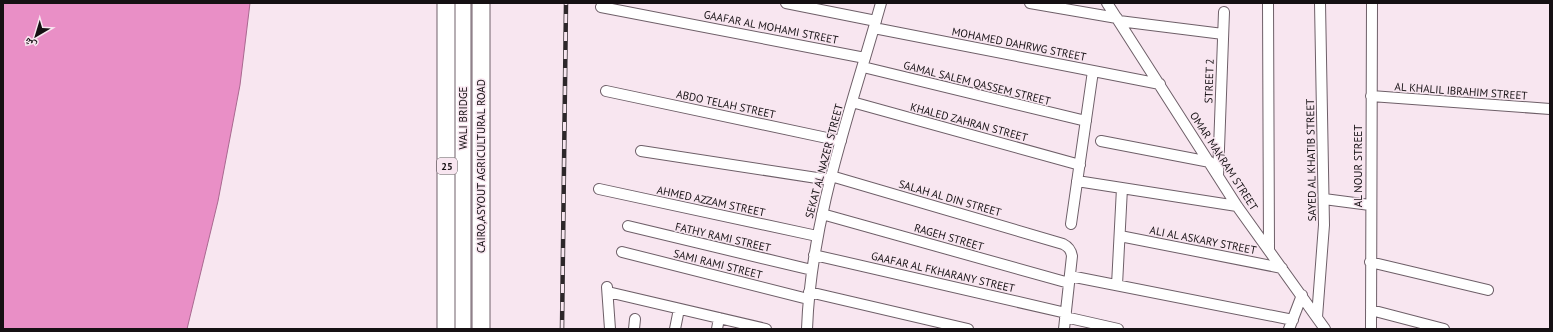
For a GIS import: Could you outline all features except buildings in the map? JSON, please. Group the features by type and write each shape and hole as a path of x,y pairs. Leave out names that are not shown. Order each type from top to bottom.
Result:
{"highway":[{"name":"25","path":"446,3 447,329"},
{"name":"CAIRO,ASYOUT AGRICULTURAL ROAD","path":"481,3 481,329"}],"main road":[{"name":"WALI BRIDGE","path":"463,3 463,329"}],"street":[{"name":"MOHAMED DAHRWG STREET","path":"786,3 875,25 1160,84"},
{"name":"SEKAT AL NAZER STREET","path":"807,329 808,296 817,236 841,141 881,3"},
{"path":"1030,3 1118,19 1223,34"},
{"name":"OMAR MAKRAM STREET","path":"1106,3 1160,84 1237,206 1325,329"},
{"path":"1268,3 1269,250"},
{"name":"SAYED AL KHATIB STREET","path":"1317,317 1323,246 1324,199 1320,3"},
{"name":"AL NOUR STREET","path":"1371,329 1370,96 1372,3"},
{"name":"GAAFAR AL MOHAMI STREET","path":"601,7 864,62"},
{"name":"STREET 2","path":"1218,176 1224,12"},
{"name":"GAMAL SALEM QASSEM STREET","path":"864,62 1086,121"},
{"path":"1071,224 1093,71"},
{"name":"ABDO TELAH STREET","path":"606,91 841,141"},
{"name":"AL KHALIL IBRAHIM STREET","path":"1370,96 1550,109"},
{"name":"KHALED ZAHRAN STREET","path":"852,102 1080,165"},
{"path":"1101,142 1210,162"},
{"name":"SALAH AL DIN STREET","path":"641,151 831,178 1063,244 1068,246 1071,251 1070,279"},
{"path":"1077,181 1237,206"},
{"path":"1118,285 1122,188"},
{"name":"AHMED AZZAM STREET","path":"599,190 817,236"},
{"path":"1324,199 1370,205"},
{"name":"RAGEH STREET","path":"822,214 1070,279 1118,285 1291,324"},
{"name":"FATHY RAMI STREET","path":"628,226 812,270"},
{"name":"ALI AL ASKARY STREET","path":"1120,236 1282,268"},
{"name":"SAMI RAMI STREET","path":"622,252 808,296 968,329"},
{"name":"GAAFAR AL FKHARANY STREET","path":"814,255 1066,315 1118,329"},
{"path":"1370,262 1488,290"},
{"path":"1064,329 1070,279"},
{"path":"610,329 608,290 679,309 766,329"},
{"path":"1291,324 1302,295"},
{"path":"675,329 679,309"},
{"path":"1371,310 1444,329"},
{"path":"717,329 719,318"}],"shaded area":[{"path":"3,3 250,3 240,85 218,201 187,329 3,329"}],"railway":[{"path":"562,329 566,3"}]}
